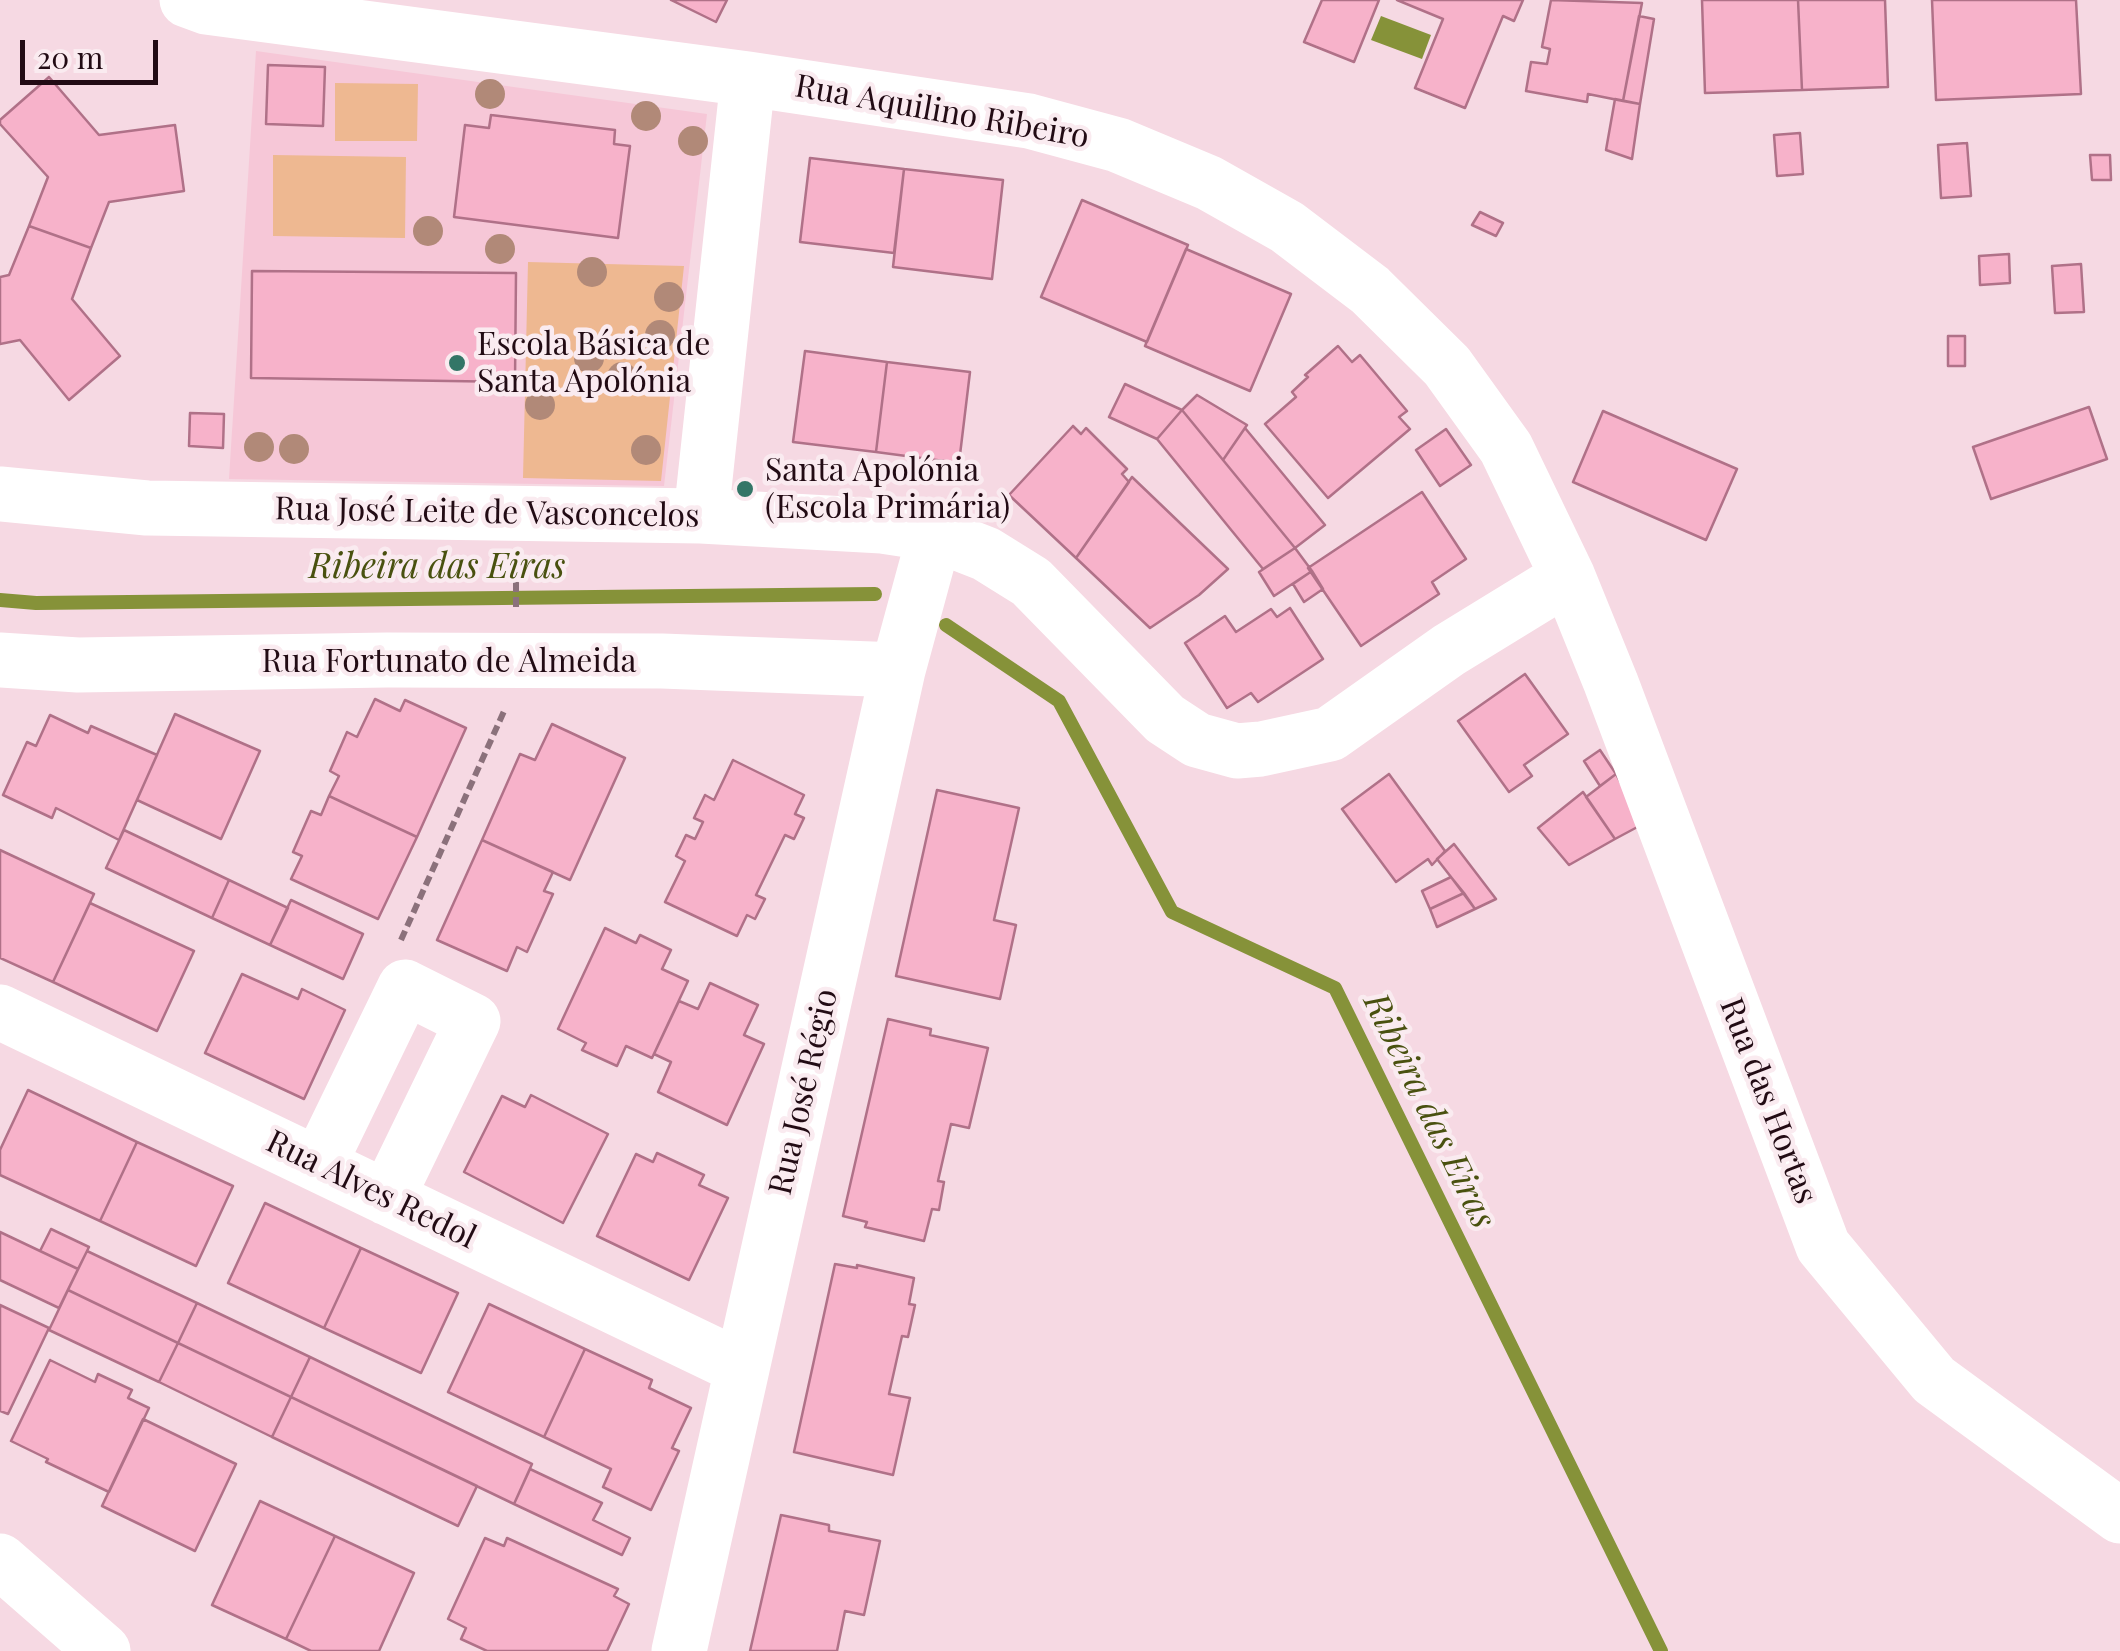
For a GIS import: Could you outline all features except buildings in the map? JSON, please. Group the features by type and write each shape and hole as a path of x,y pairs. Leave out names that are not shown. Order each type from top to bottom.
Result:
{"street":[{"name":"Rua Aquilino Ribeiro","path":"187,0 206,7 748,78 1028,122 1118,145 1209,183 1287,227 1370,290 1447,366 1506,448 1568,578"},
{"path":"701,516 748,78"},
{"name":"Rua José Leite de Vasconcelos","path":"0,494 147,508 701,516 882,526 935,534 986,554 1030,582 1165,719 1197,740 1237,751 1330,734 1449,650 1568,578"},
{"name":"Rua José Régio","path":"679,1651 898,670 935,534"},
{"name":"Rua das Hortas","path":"1568,578 1823,1246 1934,1380 2120,1516"},
{"name":"Rua Fortunato de Almeida","path":"2,665 662,660 898,670"},
{"path":"319,1164 405,987 474,1020 387,1198"},
{"name":"Rua Alves Redol","path":"0,1012 742,1368"},
{"path":"0,1561 95,1649"}],"path":[{"path":"516,567 516,618"},
{"path":"405,987 399,944 509,699"}],"shaded area":[{"path":"1381,16 1431,35 1422,59 1371,40"},
{"name":"Escola Básica de Santa Apolónia","path":"256,51 707,114 664,486 229,479"},
{"path":"335,83 418,84 417,141 335,141"},
{"path":"273,155 406,157 405,238 273,236"},
{"path":"528,262 684,266 661,481 523,478"}],"waterway":[{"name":"Ribeira das Eiras","path":"0,600 36,603 875,594"},
{"name":"Ribeira das Eiras","path":"946,625 1059,701 1172,912 1335,988 1661,1651"}],"place":[{"name":"Escola Básica de Santa Apolónia","path":"457,363"},
{"name":"Santa Apolónia (Escola Primária)","path":"745,489"}]}
